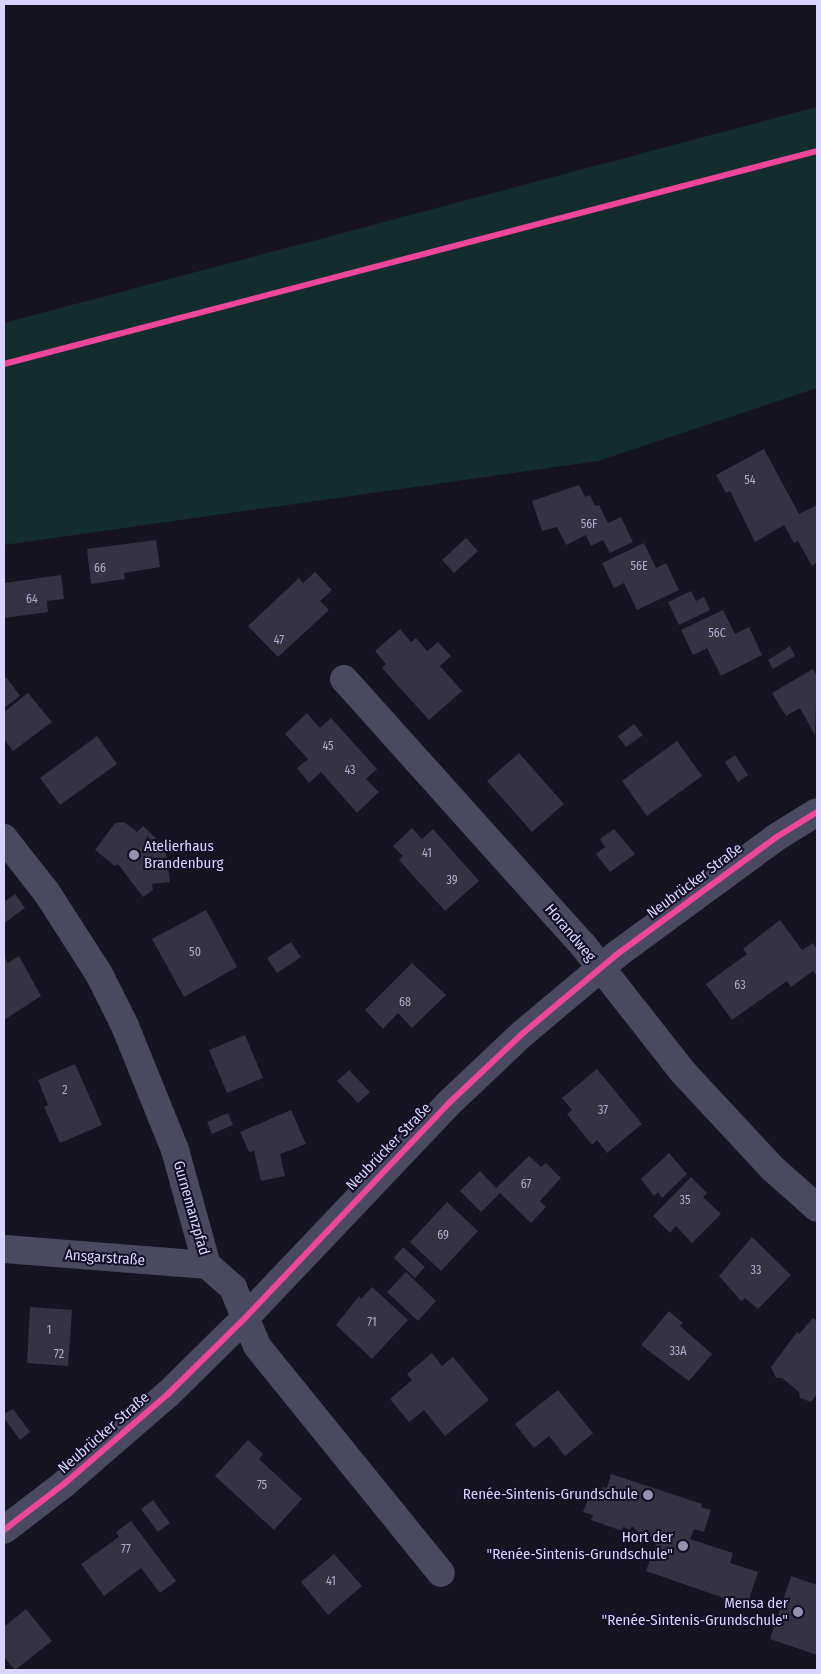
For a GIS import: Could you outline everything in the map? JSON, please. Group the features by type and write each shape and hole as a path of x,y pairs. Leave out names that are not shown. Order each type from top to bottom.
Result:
{"street":[{"name":"Horandweg","path":"344,679 583,945 599,968 682,1071 772,1168 817,1208"},
{"name":"Neubrücker Straße","path":"4,1530 64,1484 160,1401 246,1318 448,1104 599,968 774,838 817,812"},
{"name":"Gurnemanzpfad","path":"4,838 47,893 99,974 125,1026 175,1150 207,1266 233,1288 257,1346 441,1573"},
{"name":"Ansgarstraße","path":"4,1249 207,1266"}],"green space":[{"path":"817,107 817,388 598,461 4,545 4,323"}],"building":[{"path":"764,449 799,514 817,505 817,562 812,566 798,541 794,543 784,525 755,542 730,491 726,493 716,475"},
{"path":"579,485 585,497 590,495 595,506 599,505 608,523 621,517 633,542 610,553 603,540 591,546 586,535 566,545 557,527 542,531 532,501"},
{"path":"466,538 478,551 454,573 442,560"},
{"path":"156,540 160,567 124,573 125,579 91,584 87,549"},
{"path":"644,543 656,568 666,563 679,590 637,610 624,583 614,588 602,563"},
{"path":"315,572 332,590 320,601 329,610 278,657 248,626 299,578 303,583"},
{"path":"61,575 64,599 47,601 48,612 4,618 4,583"},
{"path":"691,591 696,601 704,597 710,610 679,625 668,602"},
{"path":"723,610 735,634 749,627 762,655 721,676 707,648 693,655 681,630"},
{"path":"400,629 411,642 416,638 427,651 438,642 451,656 440,666 462,691 429,720 382,668 386,664 375,651"},
{"path":"790,646 795,656 773,669 768,660"},
{"path":"813,669 817,676 815,735 800,708 786,716 772,693"},
{"path":"6,677 20,696 4,708 4,679"},
{"path":"28,693 52,722 13,751 4,739 4,712"},
{"path":"307,713 320,728 331,718 377,769 366,779 379,792 357,813 321,772 309,783 297,768 308,759 285,734"},
{"path":"634,724 643,735 626,747 618,736"},
{"path":"97,736 117,764 60,805 40,778"},
{"path":"677,741 702,776 647,816 622,781"},
{"path":"519,753 564,804 532,832 487,781"},
{"path":"735,755 748,775 738,782 725,762"},
{"name":"Atelierhaus Brandenburg","path":"124,822 137,832 143,826 165,847 170,882 152,884 153,890 143,897 118,864 115,866 95,850 115,823"},
{"path":"412,828 422,839 433,829 479,881 445,911 399,860 403,856 393,846"},
{"path":"614,829 635,854 610,872 596,854 605,847 600,839"},
{"path":"15,894 25,908 4,923 4,902"},
{"path":"206,910 237,967 184,997 152,939"},
{"path":"780,920 802,950 813,943 817,949 817,976 813,971 791,987 787,981 732,1020 706,984 747,954 743,949"},
{"path":"291,942 301,957 277,973 267,958"},
{"path":"4,956 8,963 19,956 41,996 4,1020"},
{"path":"412,963 446,995 412,1028 398,1013 383,1029 365,1010"},
{"path":"245,1035 263,1078 227,1093 209,1050"},
{"path":"75,1064 102,1125 60,1143 44,1107 48,1105 38,1080"},
{"path":"597,1069 642,1124 607,1153 597,1140 592,1145 567,1114 572,1110 562,1098"},
{"path":"349,1070 370,1092 358,1103 337,1081"},
{"path":"291,1110 306,1144 280,1154 285,1176 261,1181 254,1151 249,1152 240,1132"},
{"path":"228,1113 233,1125 212,1134 207,1122"},
{"path":"669,1153 687,1174 662,1198 658,1192 654,1196 641,1179"},
{"path":"529,1156 541,1167 546,1163 561,1178 540,1201 546,1207 531,1223 500,1193 481,1212 460,1191 480,1171 496,1188"},
{"path":"691,1177 707,1193 703,1197 721,1214 692,1243 676,1226 670,1233 653,1216"},
{"path":"447,1202 478,1231 441,1271 410,1242"},
{"path":"752,1237 791,1275 758,1309 745,1298 741,1301 719,1276"},
{"path":"403,1247 425,1267 415,1278 394,1258"},
{"path":"406,1272 436,1301 418,1321 387,1292"},
{"path":"372,1287 408,1320 372,1359 336,1325 359,1296 361,1299"},
{"path":"30,1307 72,1310 68,1366 27,1363"},
{"path":"669,1311 683,1323 680,1326 712,1354 689,1381 641,1345"},
{"path":"813,1318 817,1321 817,1394 811,1402 800,1398 799,1392 782,1378 776,1378 771,1367 797,1332 799,1334"},
{"path":"432,1353 442,1366 453,1357 489,1400 445,1436 424,1410 409,1422 390,1399 412,1380 407,1374"},
{"path":"558,1390 593,1433 565,1456 549,1436 534,1448 515,1424"},
{"path":"13,1409 30,1432 20,1440 4,1418 4,1414"},
{"path":"248,1440 263,1454 259,1459 302,1499 274,1530 215,1476"},
{"name":"Hort der \"Renée-Sintenis-Grundschule\"","path":"611,1474 702,1504 701,1507 711,1510 704,1532 694,1529 690,1539 733,1553 730,1563 758,1572 747,1606 646,1571 658,1539 639,1533 632,1526 630,1530 623,1527 622,1531 591,1520 593,1515 583,1512 592,1488 601,1491 603,1487 607,1488"},
{"path":"153,1500 170,1523 158,1532 141,1509"},
{"path":"131,1521 176,1581 160,1593 141,1568 104,1596 81,1564 119,1537 116,1532"},
{"path":"334,1554 362,1586 328,1615 301,1582"},
{"name":"Mensa der \"Renée-Sintenis-Grundschule\"","path":"791,1576 817,1585 817,1655 770,1639"},
{"path":"26,1609 52,1641 15,1670 4,1657 4,1627"}],"cycle path":[{"path":"4,364 817,151"},
{"path":"4,1530 64,1484 168,1394 245,1318 448,1104 522,1034 616,955 775,838 817,812"}],"place":[{"name":"Atelierhaus Brandenburg","path":"134,855"},
{"name":"Renée-Sintenis-Grundschule","path":"648,1495"},
{"name":"Hort der \"Renée-Sintenis-Grundschule\"","path":"683,1546"},
{"name":"Mensa der \"Renée-Sintenis-Grundschule\"","path":"798,1612"}]}
